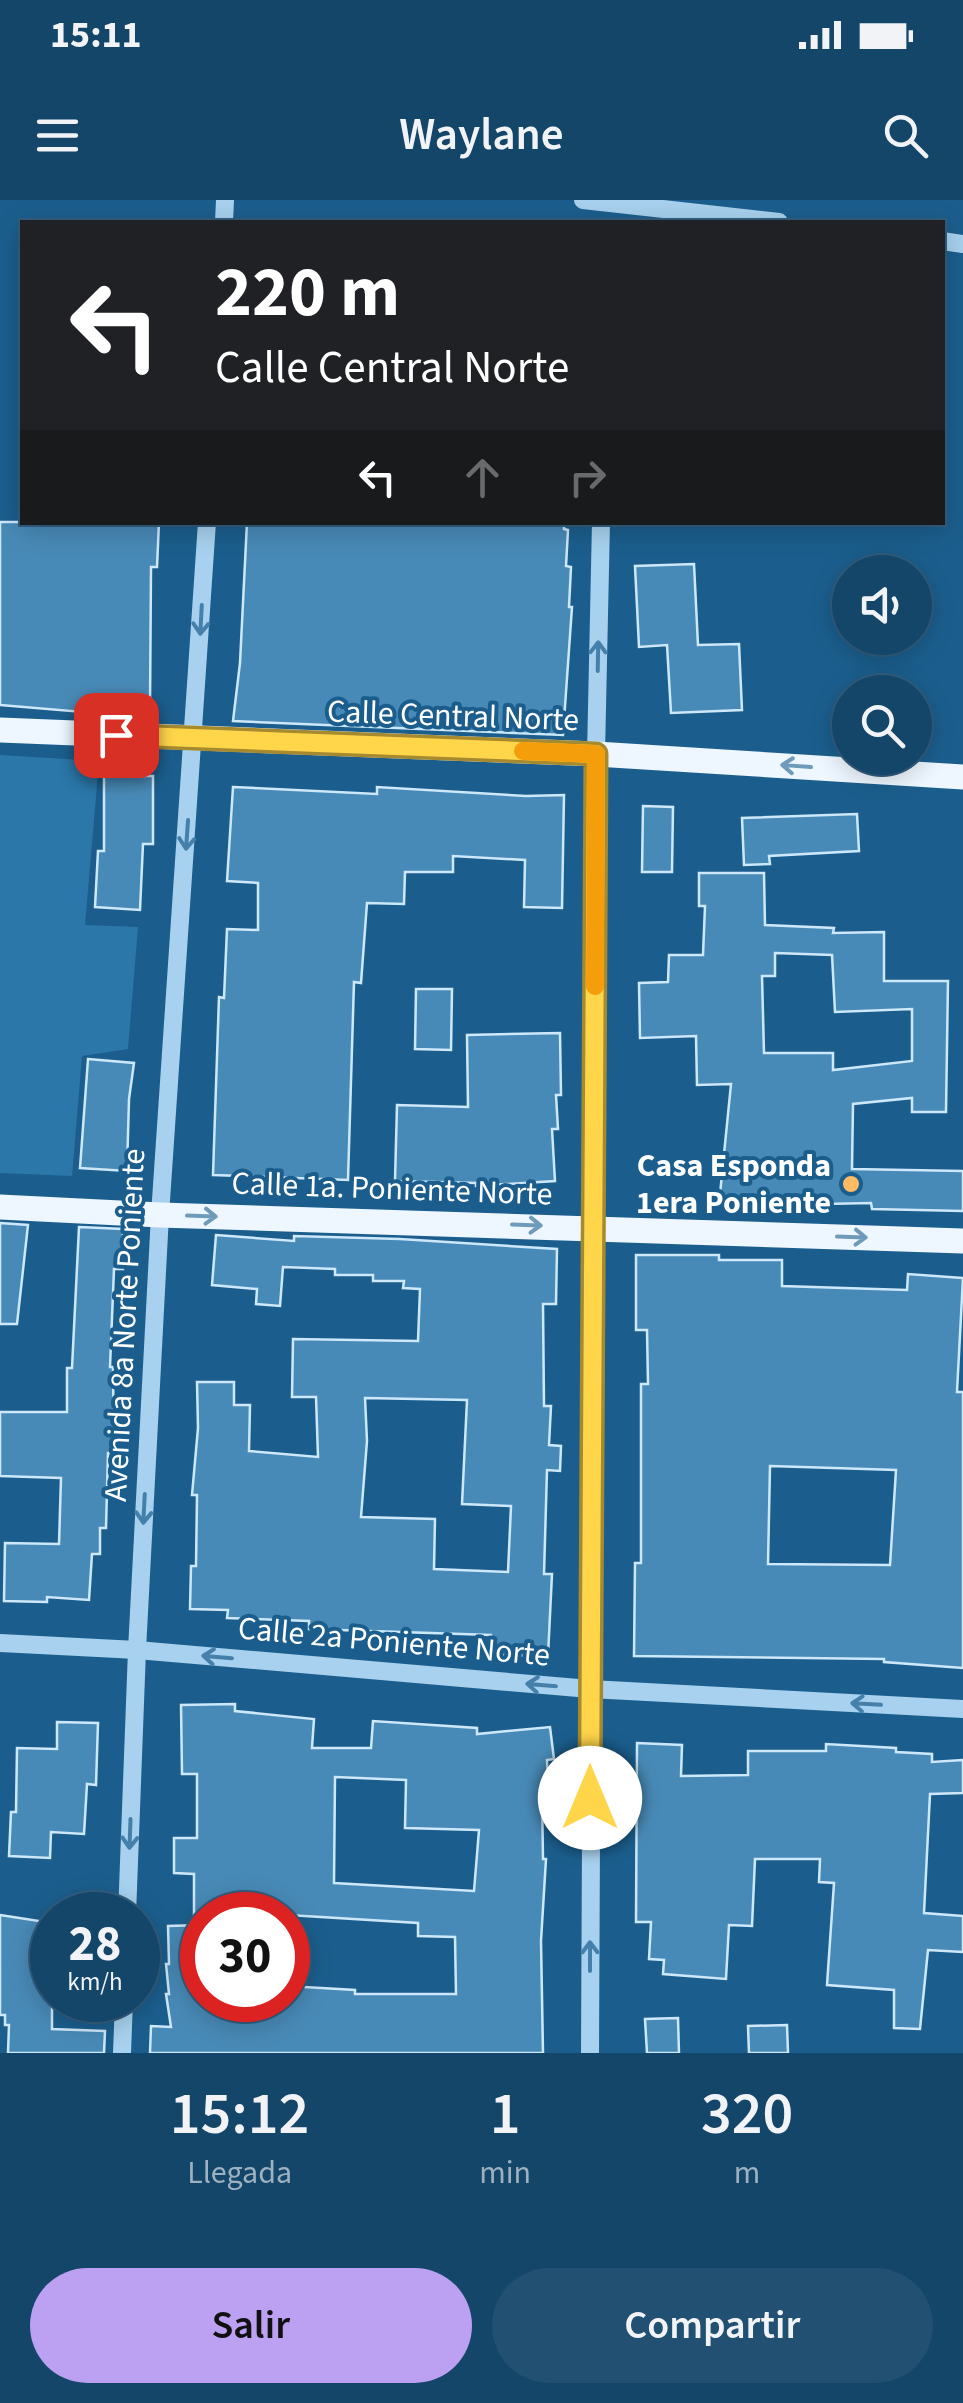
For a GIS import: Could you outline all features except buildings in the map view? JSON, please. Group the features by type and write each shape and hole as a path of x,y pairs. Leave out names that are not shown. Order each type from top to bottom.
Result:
{"main road":[{"name":"Calle Central Norte","path":"0,730 596,754 963,777"},
{"name":"Calle 1a. Poniente Norte","path":"0,1207 963,1241"}],"street":[{"path":"583,200 762,220"},
{"name":"Avenida 8a Norte Poniente","path":"128,1892 160,1215 206,525"},
{"path":"590,2053 596,754 601,525"},
{"name":"Calle 2a Poniente Norte","path":"0,1643 137,1650 590,1689 963,1709"},
{"path":"122,2053 123,2022"}],"shaded area":[{"path":"0,755 99,761 85,925 138,927 128,1049 82,1056 72,1176 0,1173"}],"slow traffic":[{"path":"523,751 596,754 595,986"}],"place":[{"name":"Casa Esponda 1era Poniente","path":"851,1184"}],"route":[{"path":"116,735 596,754 590,1798"}]}
